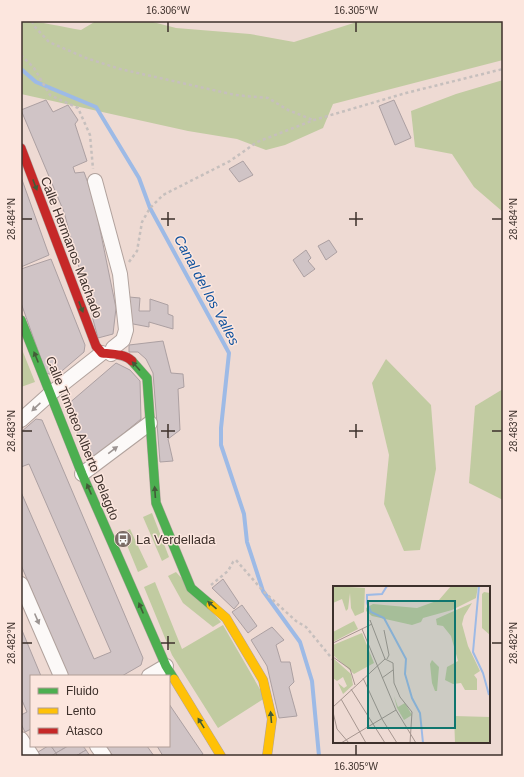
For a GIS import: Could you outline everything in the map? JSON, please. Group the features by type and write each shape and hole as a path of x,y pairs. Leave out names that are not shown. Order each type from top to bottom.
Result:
{"street":[{"name":"Calle Hermanos Machado","path":"21,148 96,346 106,354"},
{"path":"21,420 50,394 123,340 126,330 118,268 95,181"},
{"name":"Calle Timoteo Alberto Delagdo","path":"21,320 82,474 166,666 222,756"},
{"path":"106,354 129,358 146,378 156,503 192,588 226,618 263,680 272,719 267,756"},
{"path":"82,474 150,423"},
{"path":"21,584 61,675"},
{"path":"152,675 166,666"},
{"path":"98,747 104,756"}],"path":[{"path":"32,21 34,27 49,42 86,58 120,69 236,95 268,98 288,110 314,120"},
{"path":"21,55 34,68 50,95 78,108 90,135 95,181"},
{"path":"118,268 130,262 137,251 142,222 150,208 163,195 230,160 257,142 314,120 406,93 503,69"},
{"path":"220,577 228,571 233,562 236,560 263,591 306,627 333,660"}],"green space":[{"path":"21,21 44,23 81,30 96,21 149,21 176,28 250,34 294,42 360,21 503,21 503,60 333,104 323,128 285,145 266,150 237,139 188,131 21,94"},
{"path":"503,80 503,212 474,187 452,154 415,147 411,111 456,94"},
{"path":"21,347 35,382 21,387"},
{"path":"386,359 431,405 436,469 420,550 404,551 384,504 389,455 372,383"},
{"path":"503,389 503,500 469,483 475,406"},
{"path":"152,513 169,557 162,561 143,517"},
{"path":"130,529 148,567 138,572 122,533"},
{"path":"176,572 221,622 213,627 183,603 168,576"},
{"path":"155,582 182,649 223,625 265,698 218,728 172,655 144,587"}],"building":[{"path":"46,100 53,112 68,105 78,120 75,124 87,161 73,167 75,173 84,172 94,200 116,308 113,334 98,338 64,212 21,110"},
{"path":"394,100 411,138 395,145 379,106"},
{"path":"243,161 253,175 239,182 229,169"},
{"path":"21,177 49,255 21,267"},
{"path":"329,240 337,252 326,260 318,246"},
{"path":"306,250 311,258 308,261 315,269 304,277 293,260"},
{"path":"51,259 85,345 84,352 56,376 46,373 21,303 21,269"},
{"path":"129,297 140,298 139,311 150,311 150,299 168,305 168,314 173,316 173,329 149,322 149,327 128,323"},
{"path":"163,341 171,373 183,374 184,387 178,389 180,430 168,439 173,461 160,462 153,373 146,359 138,352 129,352 129,345"},
{"path":"116,363 130,370 140,381 141,419 94,458 87,458 67,405"},
{"path":"36,419 42,420 143,658 141,665 124,675 68,675 21,565 21,492 94,659 111,652 29,464 21,467 21,432"},
{"path":"223,579 239,603 234,609 212,588"},
{"path":"242,605 257,626 248,633 232,612"},
{"path":"272,627 284,640 276,645 281,662 290,662 294,682 289,687 297,716 279,718 267,666 251,640"},
{"path":"21,628 41,675 30,675 30,730 25,732 21,724 21,715 27,712 21,698"},
{"path":"170,705 203,754 200,756 163,756 158,747 170,747"},
{"path":"46,747 52,747 56,753 51,756 41,756 38,752"},
{"path":"52,747 66,747 56,753"},
{"path":"66,747 84,747 86,750 76,756 57,756 56,753"},
{"path":"107,747 148,747 154,756 113,756"},
{"path":"86,750 90,756 76,756"}],"waterway":[{"name":"Canal del los Valles","path":"21,69 36,82 96,107 139,178 150,208 229,353 221,428 221,445 244,514 247,542 263,591 300,642 312,681 319,756"}],"traffic: fast":[{"path":"21,320 82,474 166,666 174,679"},
{"path":"132,361 147,378 156,503 191,588 211,605"}],"traffic: slow":[{"path":"211,605 226,618 263,680 272,719 267,756"},
{"path":"174,679 221,756"}],"traffic: jam":[{"path":"21,148 96,346 102,353 122,356 132,361"}],"place":[{"name":"La Verdellada","path":"123,539"}]}
